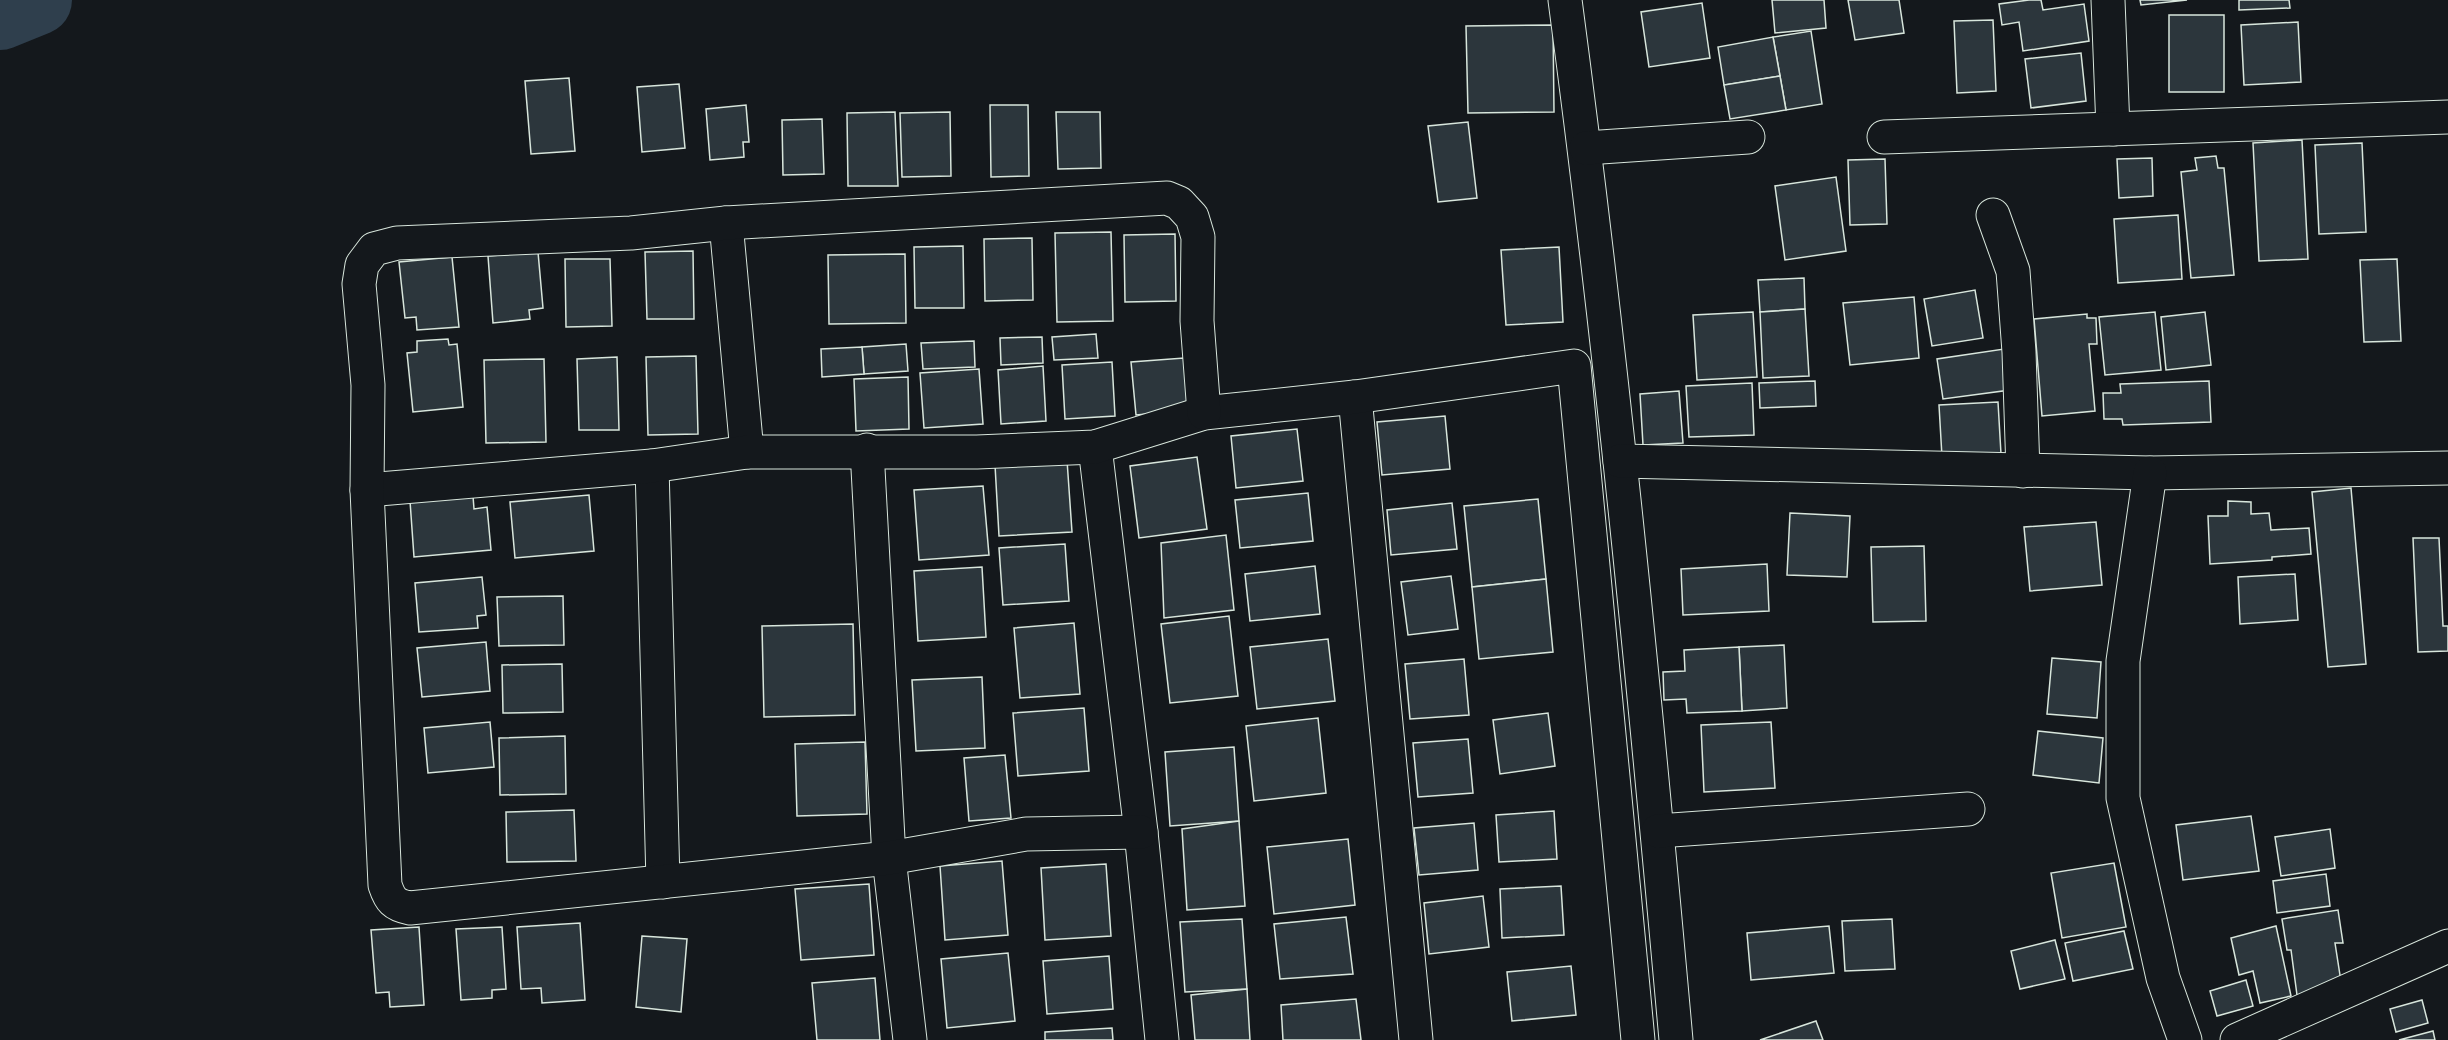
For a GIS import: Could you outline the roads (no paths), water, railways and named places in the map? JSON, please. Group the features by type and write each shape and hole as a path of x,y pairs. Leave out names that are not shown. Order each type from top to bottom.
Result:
{"street":[{"path":"1565,0 1586,148 1620,461 1658,831 1676,1040"},
{"path":"2108,0 2113,129"},
{"path":"1884,137 2448,117"},
{"path":"1586,148 1748,136"},
{"path":"1141,832 1026,834 889,858 410,908 398,906 390,900 385,885 367,490 368,385 359,284 362,265 374,249 397,243 631,233 726,223 1167,198 1179,203 1192,217 1198,237 1197,321 1204,413"},
{"path":"1993,216 2013,271 2019,352 2023,471"},
{"path":"726,223 747,452"},
{"path":"367,490 652,466 747,452 867,450 977,452 1095,447 1204,413 1355,397 1574,366 1638,1040"},
{"path":"1355,397 1416,1040"},
{"path":"1095,447 1141,832 1162,1040"},
{"path":"867,450 889,858 910,1040"},
{"path":"1620,461 2150,473 2448,468"},
{"path":"652,466 663,882"},
{"path":"2150,473 2123,661 2123,798 2163,978 2185,1040"},
{"path":"1658,831 1968,809"},
{"path":"1626,912 1664,908"},
{"path":"2237,1040 2448,946"}],"waterway":[{"path":"0,15 37,0"}]}
